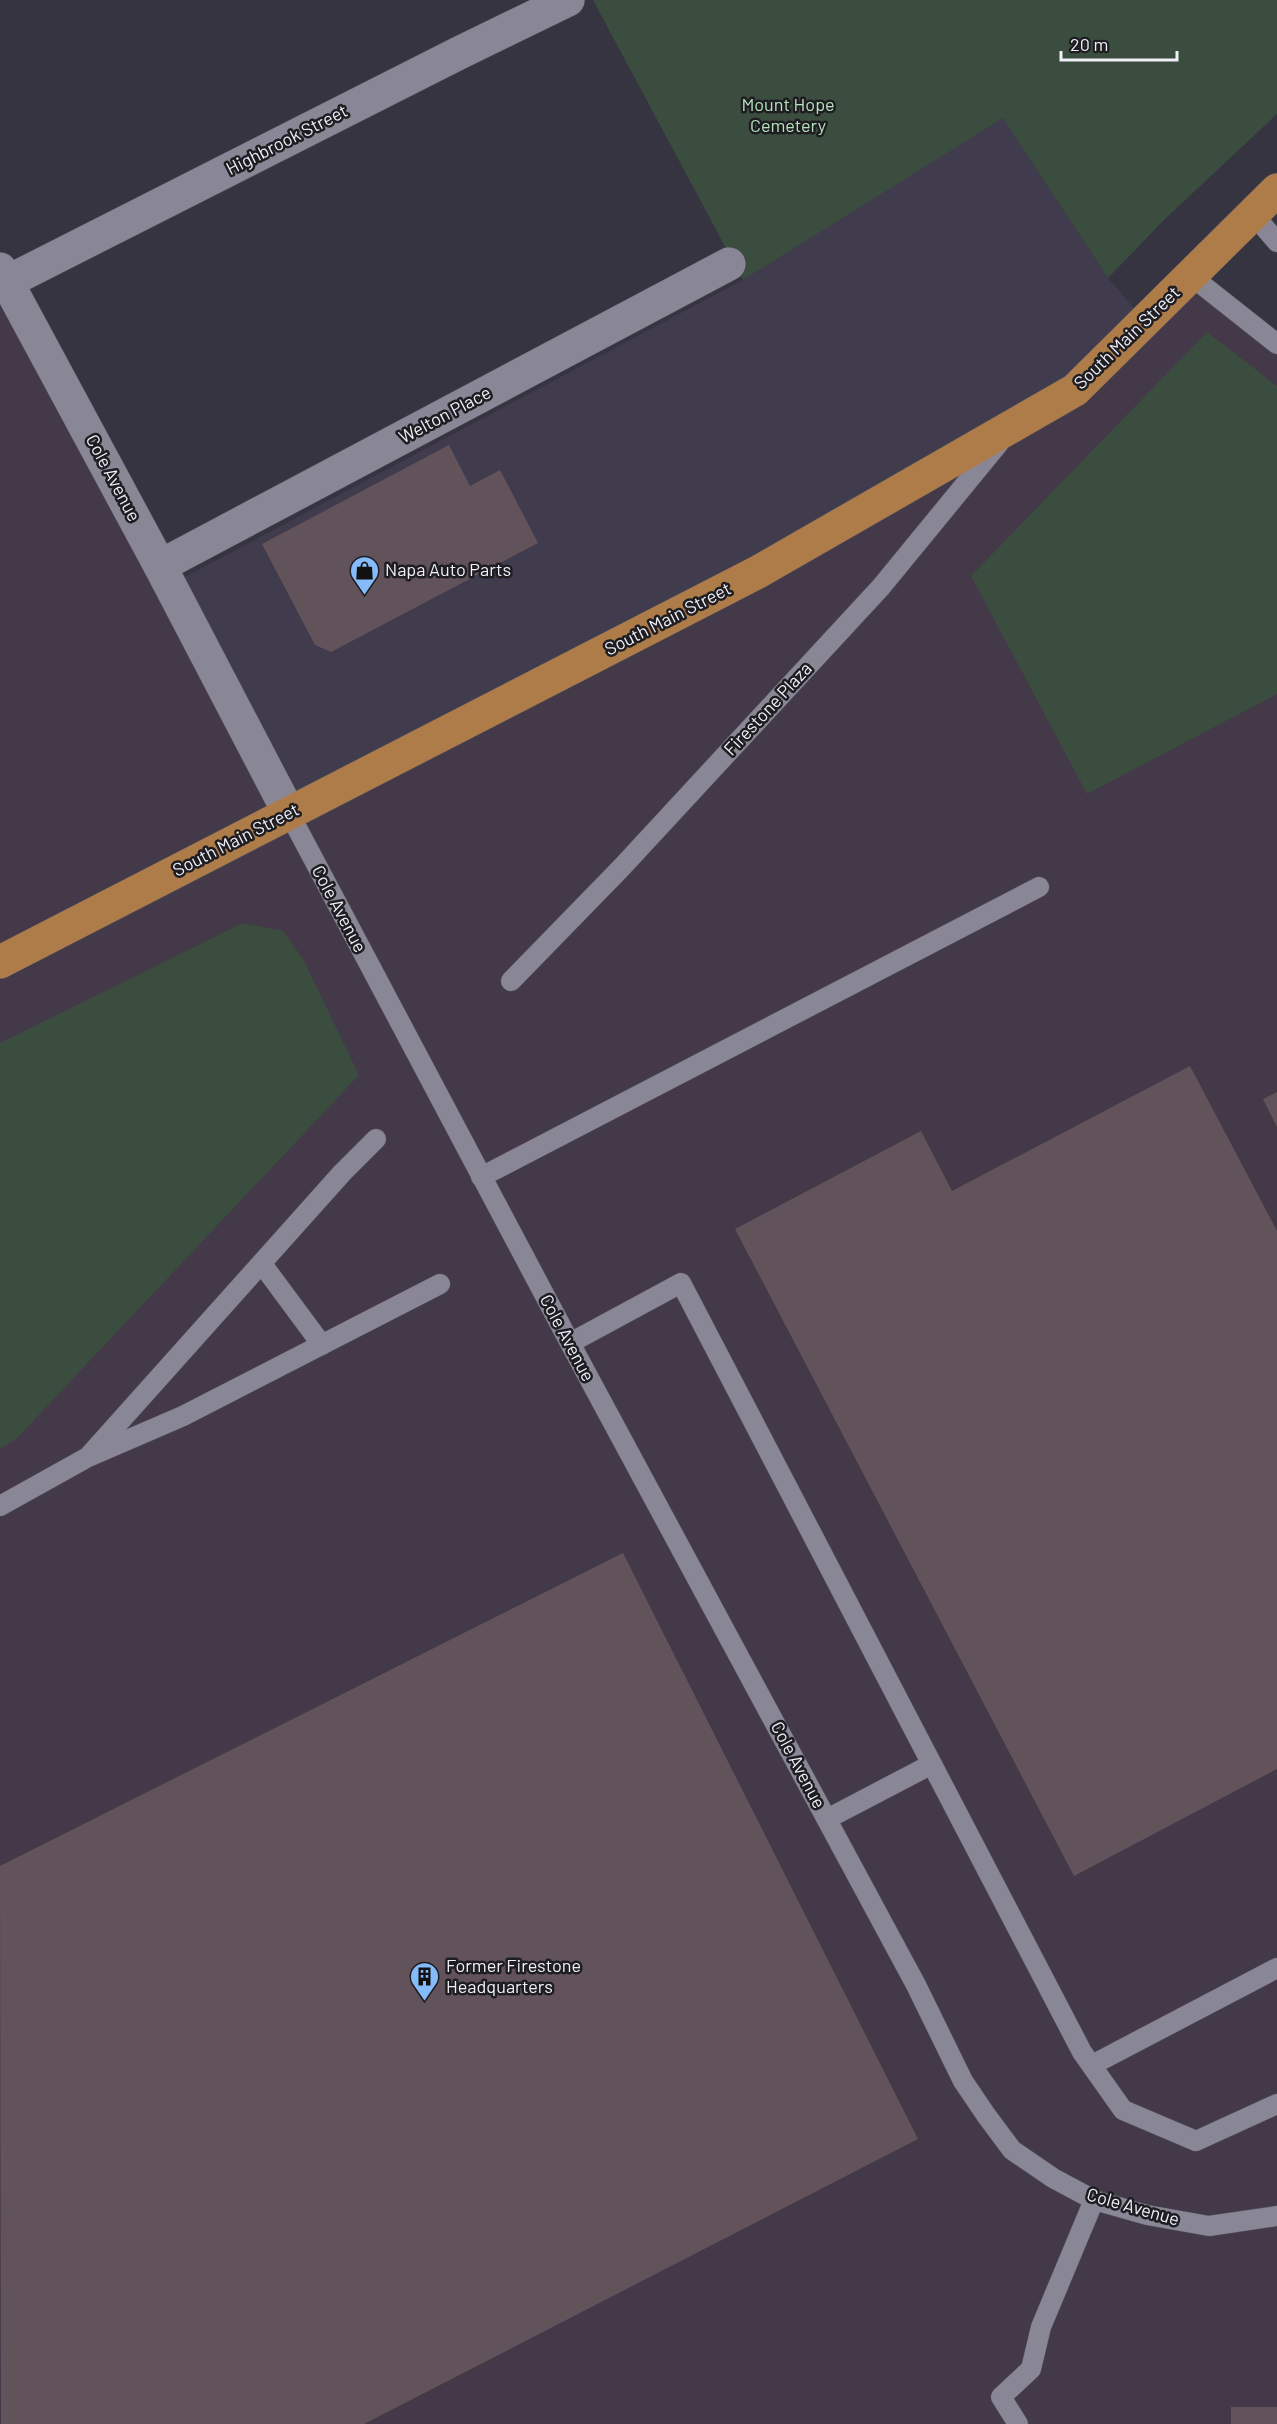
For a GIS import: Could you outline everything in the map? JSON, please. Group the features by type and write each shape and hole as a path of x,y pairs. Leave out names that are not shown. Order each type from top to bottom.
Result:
{"main road":[{"name":"South Main Street","path":"0,962 758,572 1075,390 1277,190"}],"street":[{"name":"Highbrook Street","path":"4,276 568,0"},
{"name":"Welton Place","path":"160,566 729,264"},
{"name":"Cole Avenue","path":"4,276 160,566 289,813"}],"lane":[{"path":"1252,214 1277,242"},
{"path":"1191,276 1277,344"},
{"name":"Firestone Plaza","path":"511,981 622,867 881,587 1012,427"},
{"name":"Cole Avenue","path":"289,813 481,1177 916,1985 963,2081 986,2115 1012,2150 1053,2178 1094,2200 1147,2215 1209,2226 1277,2216"},
{"path":"481,1177 1039,887"},
{"path":"88,1457 376,1139"},
{"path":"262,1264 322,1345"},
{"path":"570,1343 681,1282 1077,2042 1123,2110 1196,2141 1277,2104"},
{"path":"0,1506 88,1457 183,1416 440,1284"},
{"path":"827,1819 932,1764"},
{"path":"1092,2065 1277,1968"},
{"path":"1018,2424 1001,2397 1031,2369 1041,2327 1094,2200"}],"shaded area":[{"path":"1003,117 1108,278 1145,321 1075,390 289,813 170,585 743,280"},
{"path":"0,269 289,813 1075,390 1191,276 1277,344 1277,2424 0,2424"}],"green space":[{"name":"Mount Hope Cemetery","path":"593,0 1277,0 1277,114 1165,219 1108,278 1003,118 743,280"},
{"path":"1207,332 1277,386 1277,694 1087,794 971,576"},
{"path":"243,923 283,931 303,959 359,1075 17,1438 0,1449 0,1043"}],"building":[{"name":"Napa Auto Parts","path":"449,445 470,486 500,470 538,543 331,652 315,645 262,544"},
{"path":"1190,1066 1277,1231 1277,1769 1074,1876 735,1229 921,1131 952,1191"},
{"path":"1277,1092 1277,1127 1263,1099"},
{"name":"Former Firestone Headquarters","path":"623,1553 918,2139 364,2424 1,2424 0,1866"},
{"path":"1231,2407 1277,2407 1277,2424 1231,2424"}],"place":[{"name":"Napa Auto Parts","path":"364,596"},
{"name":"Former Firestone Headquarters","path":"425,2002"}]}
